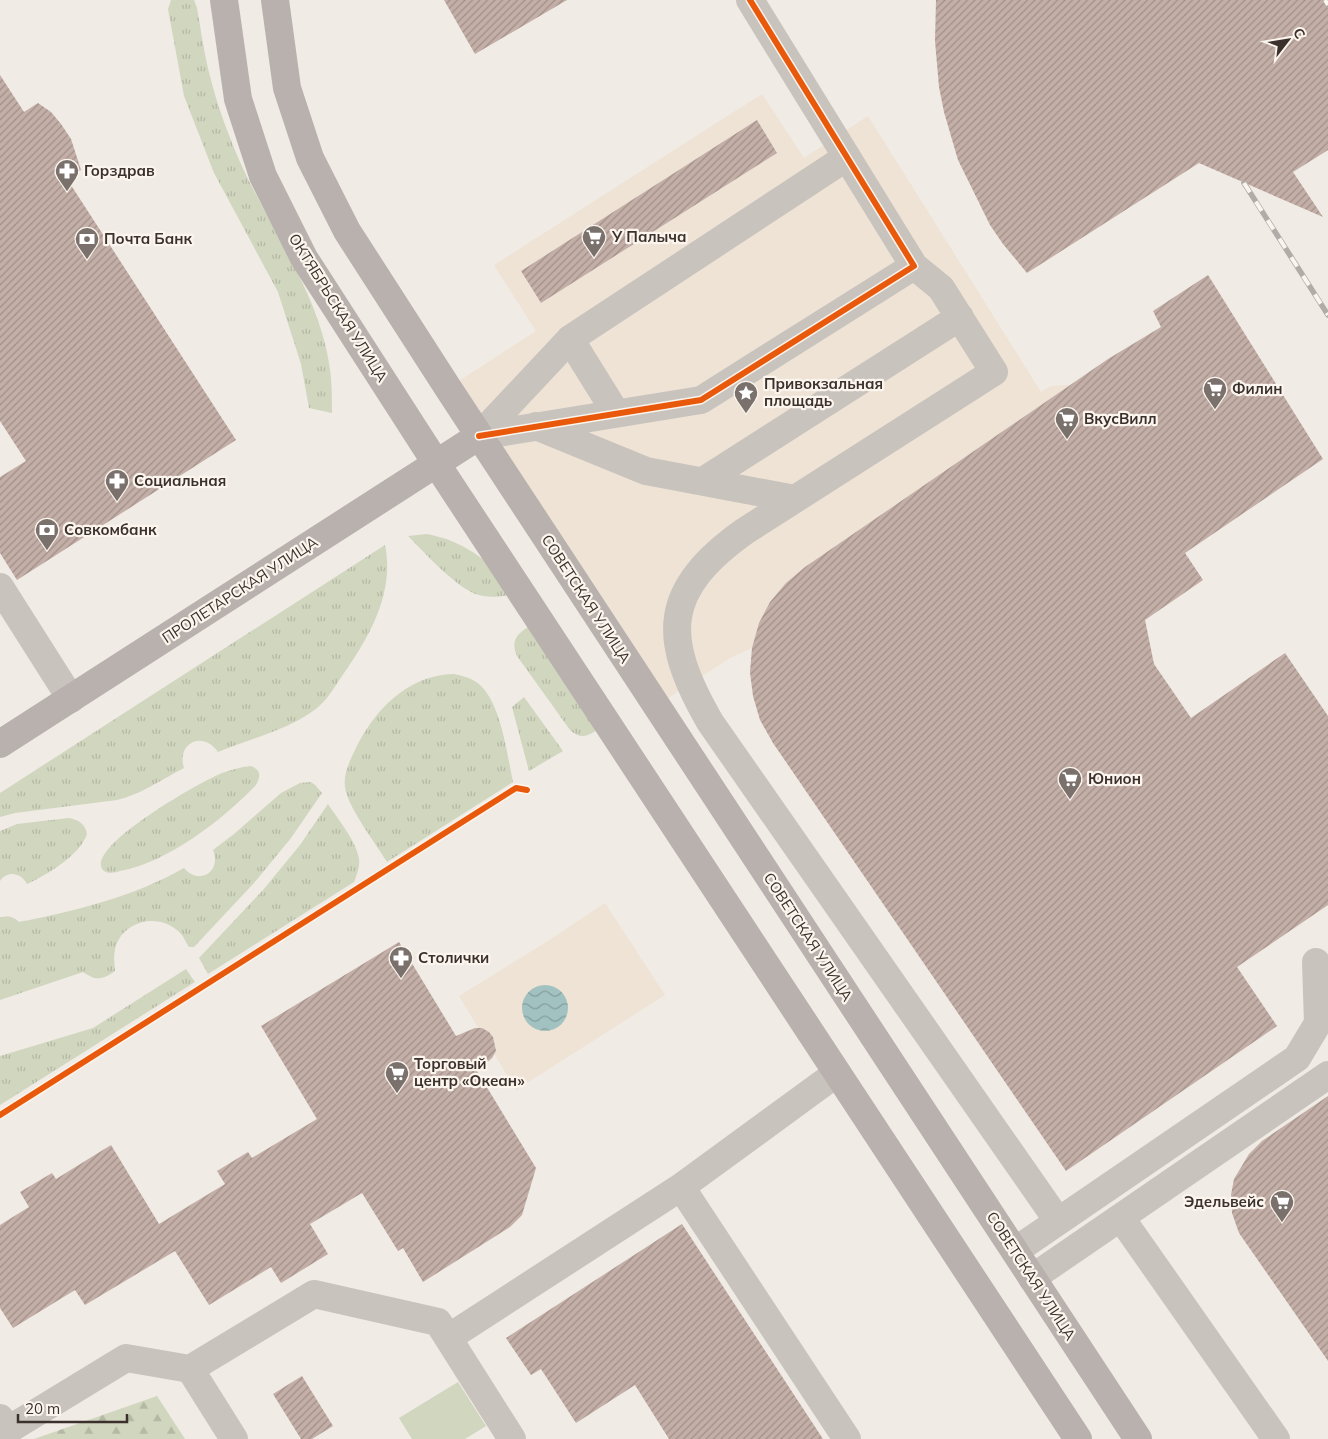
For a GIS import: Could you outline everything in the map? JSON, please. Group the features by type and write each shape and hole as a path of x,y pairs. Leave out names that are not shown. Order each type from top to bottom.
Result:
{"main road":[{"name":"ОКТЯБРЬСКАЯ УЛИЦА","path":"224,0 238,99 263,176 304,258 436,463"},
{"path":"275,0 288,88 310,158 347,231 479,436"},
{"name":"ПРОЛЕТАРСКАЯ УЛИЦА","path":"0,744 479,436"},
{"name":"СОВЕТСКАЯ УЛИЦА","path":"479,436 1138,1439"},
{"path":"436,463 1078,1439"}],"street":[{"path":"750,0 914,266 941,288 994,372 728,543 703,566 683,598 678,614 676,630 681,661 697,700 710,722 1058,1221"},
{"path":"479,436 570,339 847,156"},
{"path":"479,436 701,400 914,266"},
{"path":"703,481 960,317"},
{"path":"570,339 616,413"},
{"path":"536,426 646,471 795,499"},
{"path":"0,586 70,699"},
{"path":"1014,1251 1297,1058 1318,1023 1316,962"},
{"path":"448,1338 681,1187 837,1073"},
{"path":"1032,1278 1328,1075"},
{"path":"681,1187 847,1439"},
{"path":"1121,1218 1276,1439"},
{"path":"0,1418 8,1430 126,1358 190,1369 314,1294 438,1322 512,1439"},
{"path":"190,1369 234,1439"}],"green space":[{"path":"171,0 194,0 210,76 227,130 240,162 315,311 329,363 332,413 309,408 301,364 278,292 214,173 184,96 168,9"},
{"path":"427,534 442,538 467,549 489,564 521,593 490,597 471,592 461,586 408,536"},
{"path":"385,545 387,563 383,598 370,631 329,695 313,711 280,729 218,752 212,745 205,742 192,742 184,752 184,768 126,797 117,800 15,813 0,817 0,793"},
{"path":"539,620 607,723 593,733 580,736 570,730 517,656 515,649 516,638"},
{"path":"454,674 479,684 493,703 502,730 513,782 387,862 358,818 349,800 345,787 345,776 348,766 371,723 393,698 421,681 437,676"},
{"path":"524,697 563,751 529,771 512,707"},
{"path":"251,766 257,769 259,774 256,785 227,812 194,838 157,859 139,866 112,873 102,869 104,855 115,842 151,814 193,788 222,773"},
{"path":"311,782 322,793 291,838 254,883 194,947 189,947 181,934 165,923 147,921 138,923 123,933 116,944 115,971 103,978 95,978 83,972 0,1000 0,917 10,917 19,922 82,908 145,887 184,868 196,876 208,874 214,865 213,850 281,793 300,783"},
{"path":"328,804 355,845 359,865 354,882 208,974 199,958 263,890 300,845"},
{"path":"69,818 81,823 87,834 83,842 70,857 53,870 27,884 21,877 14,874 7,875 0,881 0,831 17,824"},
{"path":"186,969 195,982 0,1105 0,1056 93,1028"},
{"path":"458,1382 486,1426 465,1439 412,1439 399,1418"},
{"path":"157,1396 185,1439 34,1439"}],"shaded area":[{"name":"Привокзальная площадь","path":"762,94 804,158 868,116 1041,392 1051,386 1070,385 805,567 786,583 770,602 752,648 730,658 656,706 448,388 536,331 494,265","holes":["757,120 777,153 541,303 521,271"]},
{"path":"605,903 665,995 516,1090 459,996"}],"water":[{"path":"545,985 558,989 564,995 568,1008 564,1021 558,1027 545,1031 532,1027 526,1021 522,1008 526,995 532,989"}],"building":[{"path":"444,0 567,0 475,54"},
{"path":"936,0 1328,0 1328,150 1293,172 1323,217 1199,163 1027,273 990,225 958,160 939,87 935,41"},
{"path":"0,75 24,112 38,103 51,112 71,139 81,170 67,179 236,440 17,580 0,553 0,477 26,461 0,421"},
{"path":"757,120 777,153 541,303 521,271"},
{"name":"Юнион","path":"1208,275 1323,459 1185,553 1203,580 1145,620 1154,664 1191,718 1285,653 1328,716 1328,905 1237,967 1277,1026 1066,1171 773,743 760,720 753,696 750,672 752,648 759,623 770,602 786,583 805,567 1108,359 1161,327 1153,311"},
{"path":"399,942 456,1036 475,1028 482,1028 493,1037 496,1051 492,1058 477,1071 536,1168 522,1215 510,1227 423,1282 403,1248 398,1251 362,1193 310,1224 328,1254 281,1283 271,1267 209,1305 175,1251 85,1305 75,1290 13,1328 0,1308 0,1225 29,1207 20,1192 52,1173 56,1179 111,1145 159,1224 225,1184 217,1171 248,1152 252,1158 317,1119 261,1026"},
{"name":"Эдельвейс","path":"1328,1096 1328,1361 1239,1233 1232,1213 1231,1195 1234,1179 1249,1154 1262,1141"},
{"path":"682,1224 823,1439 669,1439 635,1385 576,1423 541,1369 531,1375 506,1338"},
{"path":"302,1376 333,1426 312,1439 301,1439 273,1394"}],"railway":[{"path":"1325,0 1328,5"},
{"path":"1244,183 1328,315"}],"cycle path":[{"path":"479,436 701,400 914,266 750,0"},
{"path":"0,1115 516,788 527,790"}],"place":[{"name":"Горздрав","path":"67,192"},
{"name":"У Палыча","path":"594,258"},
{"name":"Почта Банк","path":"87,260"},
{"name":"Филин","path":"1215,410"},
{"name":"Привокзальная площадь","path":"746,414"},
{"name":"ВкусВилл","path":"1067,440"},
{"name":"Социальная","path":"117,502"},
{"name":"Совкомбанк","path":"47,551"},
{"name":"Юнион","path":"1070,800"},
{"name":"Столички","path":"401,979"},
{"name":"Торговый центр «Океан»","path":"397,1094"},
{"name":"Эдельвейс","path":"1282,1223"}]}
